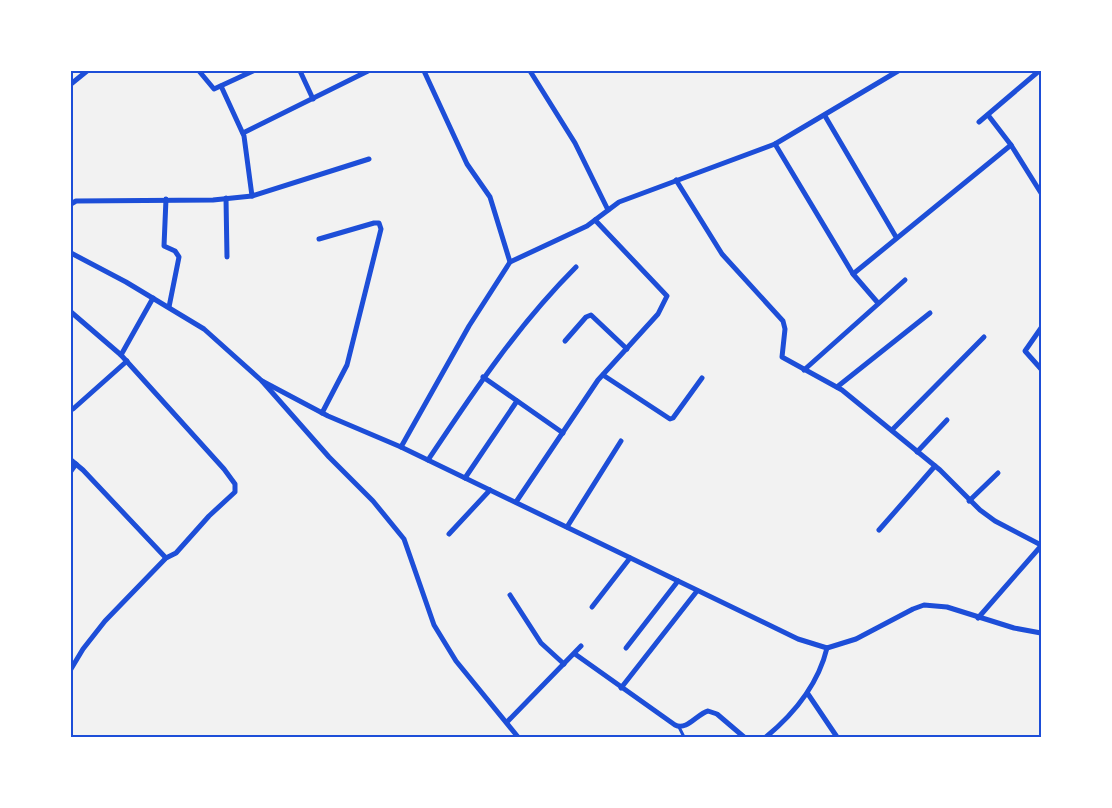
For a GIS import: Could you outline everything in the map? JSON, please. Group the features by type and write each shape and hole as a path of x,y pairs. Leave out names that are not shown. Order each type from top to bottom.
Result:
{"street":[{"path":"71,84 87,71"},
{"path":"199,71 214,89 253,71"},
{"path":"300,71 313,99"},
{"path":"243,132 368,71"},
{"path":"424,71 467,164 490,197 510,262"},
{"path":"530,71 575,143 608,210"},
{"path":"401,446 469,326 510,262 580,229 618,202 775,144 898,71"},
{"path":"979,122 1039,71"},
{"path":"221,86 243,132 252,196"},
{"path":"988,115 1011,145 1041,193"},
{"path":"825,116 896,237"},
{"path":"775,144 853,274 878,302"},
{"path":"853,274 1011,145"},
{"path":"71,204 76,201 252,196 369,159"},
{"path":"676,180 703,227 726,260 783,321 785,329 782,357 837,387 936,466 969,501 995,521 1041,545 978,618"},
{"path":"226,198 227,257"},
{"path":"166,199 164,246 175,251 179,257 168,307"},
{"path":"516,502 603,375 658,314 667,296 595,220"},
{"path":"319,239 374,223 379,223 381,229 346,365 322,413"},
{"path":"71,253 153,298 204,329 262,381 329,456 373,501 404,539 434,626 456,660 518,737"},
{"path":"428,460 483,377 543,300 576,267"},
{"path":"804,370 878,302 905,280"},
{"path":"121,355 153,298"},
{"path":"71,312 127,361 235,484 235,492 209,516 176,552 166,558 105,621 83,649 71,669"},
{"path":"837,387 930,313"},
{"path":"565,341 586,317 591,314 626,348"},
{"path":"1041,328 1025,351 1041,369"},
{"path":"892,430 984,337"},
{"path":"73,409 127,361"},
{"path":"603,375 670,419 673,418 702,378"},
{"path":"483,377 563,433"},
{"path":"262,381 322,413 401,446 798,640 827,648 856,639 924,605 947,607 978,618 1041,633"},
{"path":"464,478 516,401"},
{"path":"917,452 946,420"},
{"path":"567,527 621,441"},
{"path":"71,460 166,558"},
{"path":"71,471 76,464"},
{"path":"878,530 936,466"},
{"path":"969,501 998,473"},
{"path":"450,534 490,490"},
{"path":"592,607 630,558"},
{"path":"626,648 678,581"},
{"path":"621,688 697,591"},
{"path":"510,595 541,643 564,664"},
{"path":"507,722 581,646"},
{"path":"766,737 790,715 808,694 822,669 827,648"},
{"path":"574,654 679,727 687,725 708,710 717,714 744,737"},
{"path":"808,694 837,737"}],"lane":[{"path":"679,727 684,737"}]}
